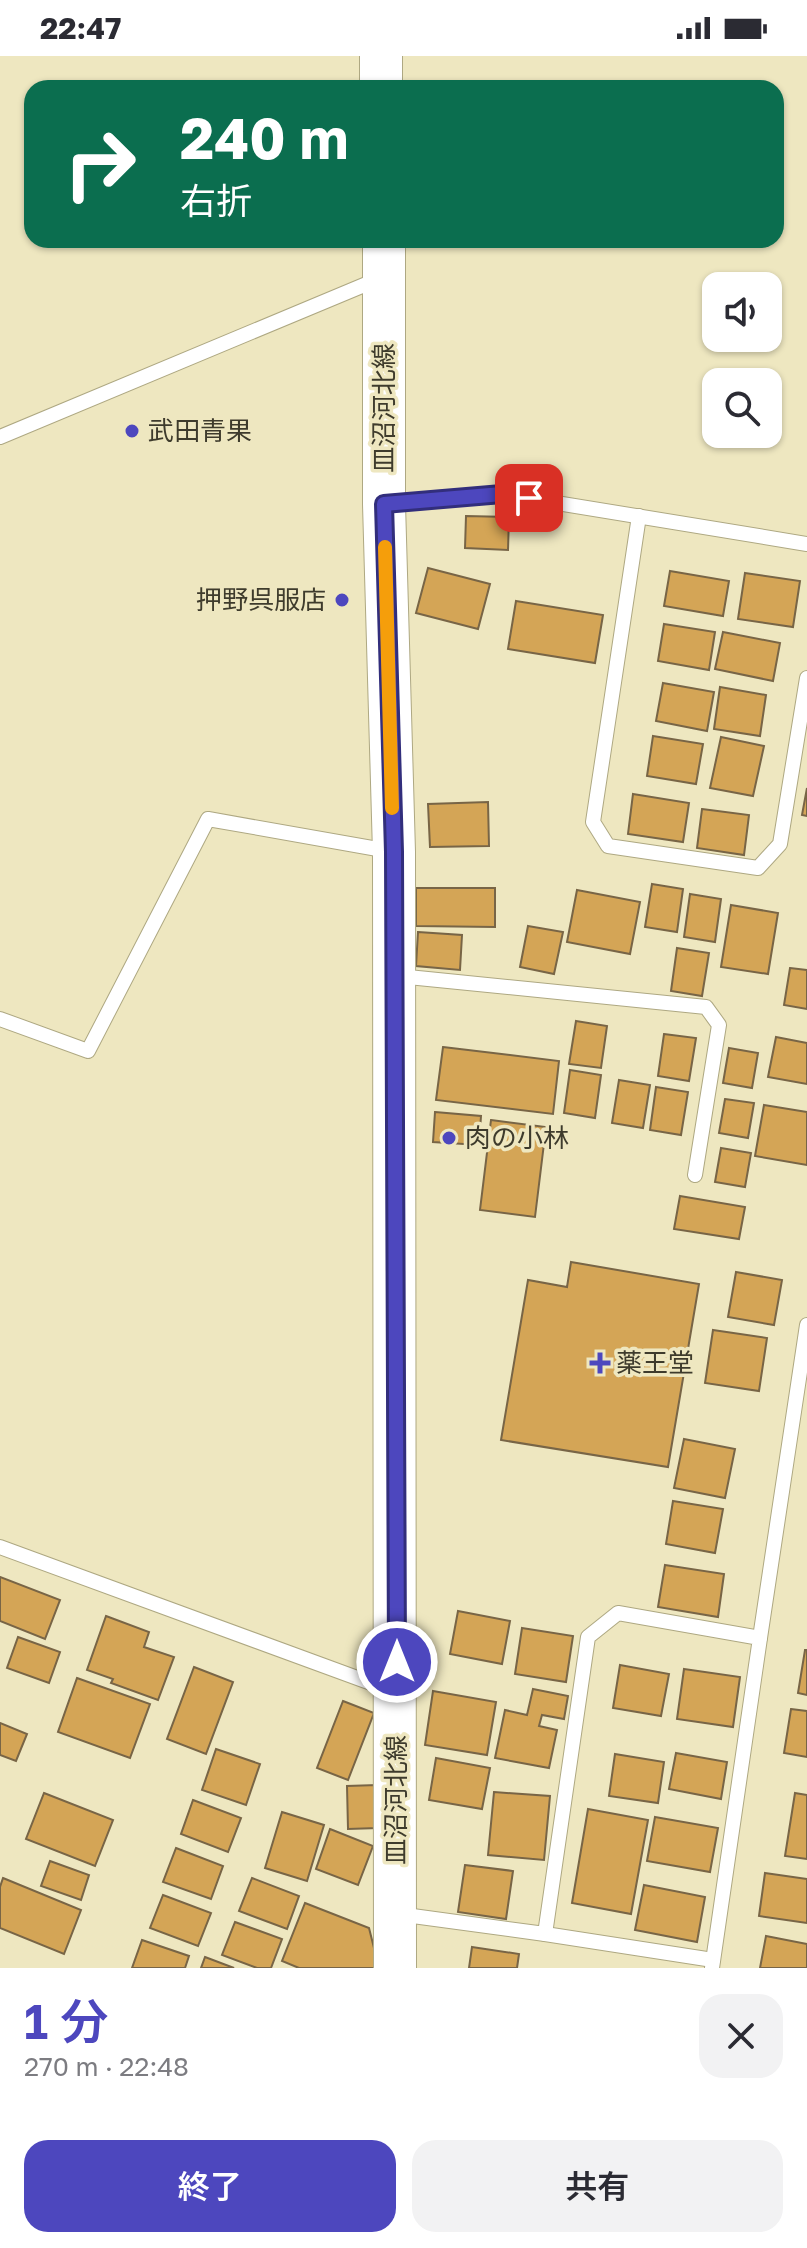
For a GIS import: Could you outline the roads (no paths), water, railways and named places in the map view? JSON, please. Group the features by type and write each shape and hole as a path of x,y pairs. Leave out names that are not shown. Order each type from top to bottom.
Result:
{"main road":[{"path":"381,56 381,80"},
{"name":"皿沼河北線","path":"384,258 384,504 394,852 395,1968"}],"lane":[{"path":"0,437 384,258"},
{"path":"384,504 502,494 807,544"},
{"path":"639,516 593,822 608,846 758,868 780,844 807,678"},
{"path":"0,1019 88,1051 208,819 394,852"},
{"path":"393,975 706,1007 719,1025 695,1175"},
{"path":"396,1914 545,1934 713,1964 807,1325"},
{"path":"0,1547 397,1693"},
{"path":"545,1934 588,1637 618,1613 760,1638"}],"place":[{"name":"武田青果","path":"132,431"},
{"name":"押野呉服店","path":"342,600"},
{"name":"肉の小林","path":"449,1138"},
{"name":"薬王堂","path":"600,1363"}]}
